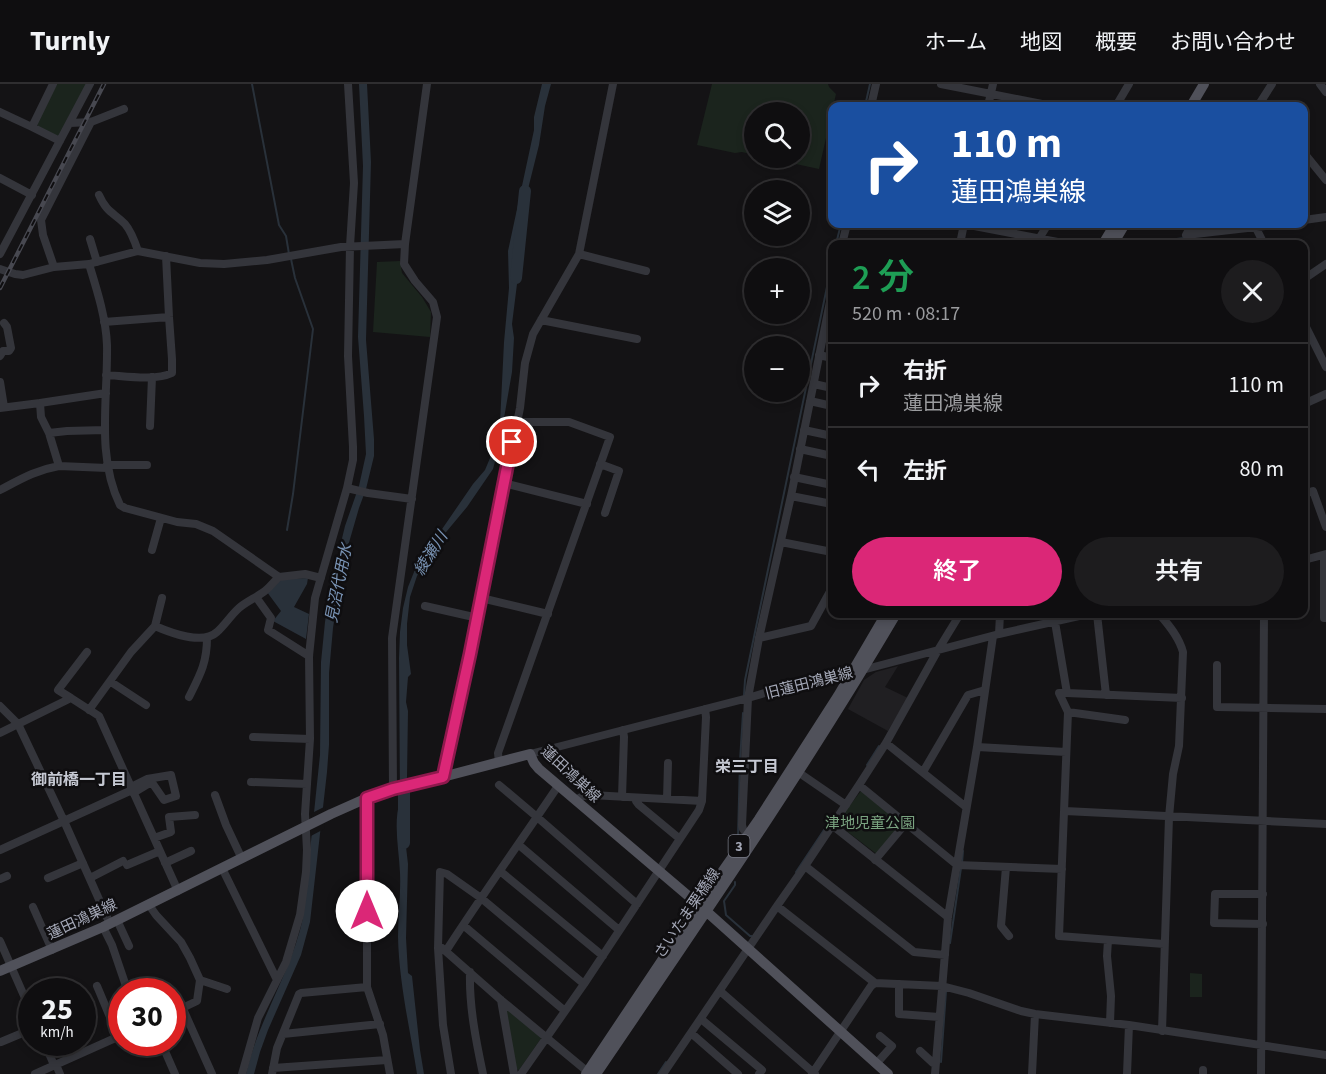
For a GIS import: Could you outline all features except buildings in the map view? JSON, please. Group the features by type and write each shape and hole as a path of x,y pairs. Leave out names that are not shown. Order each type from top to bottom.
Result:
{"main road":[{"path":"1190,102 1196,84"},
{"path":"1191,102 1204,84"},
{"name":"さいたま栗橋線","path":"703,908 747,834 838,696 884,618"},
{"name":"さいたま栗橋線","path":"590,1073 798,772 894,618"},
{"name":"蓮田鴻巣線","path":"0,971 52,950 149,905 330,814 367,798 530,754 534,763 558,786 703,908 888,1074"}],"street":[{"path":"32,127 53,84"},
{"path":"0,254 90,84"},
{"path":"242,1074 258,1018 286,962 300,915 306,872 305,827 310,739 309,656 315,598 351,488 353,447 348,356 354,246 354,183 348,84"},
{"path":"394,789 392,638 437,317 433,302 404,264 427,84"},
{"path":"443,777 478,618 521,395 525,363 533,334 579,254 613,84"},
{"path":"872,102 876,84"},
{"path":"941,84 1032,102"},
{"path":"989,102 993,84"},
{"path":"1118,102 1129,84"},
{"path":"1263,102 1272,84"},
{"path":"1320,84 1326,92"},
{"path":"70,123 91,122 124,109"},
{"path":"0,112 60,141"},
{"path":"54,267 41,220 91,122"},
{"path":"1308,158 1326,180"},
{"path":"0,178 32,195"},
{"path":"99,195 104,206 126,225 138,251"},
{"path":"1308,219 1326,217"},
{"path":"980,228 1029,240"},
{"path":"1190,228 1186,235 1203,237 1256,228"},
{"path":"90,239 107,344 105,430 107,467 120,505 161,518 196,524 213,531 279,577"},
{"path":"0,269 23,275 54,267 93,263 138,251 200,263 224,264 267,260 341,247 405,244"},
{"path":"579,254 646,271"},
{"path":"106,375 152,377 172,373 166,256"},
{"path":"1308,276 1326,264"},
{"path":"828,311 810,401 828,405"},
{"path":"104,322 169,317"},
{"path":"541,320 637,339"},
{"path":"4,323 7,327 14,360"},
{"path":"1308,331 1326,366"},
{"path":"1308,345 1315,344"},
{"path":"0,356 3,351 9,351 11,348"},
{"path":"819,355 828,357"},
{"path":"150,426 152,377"},
{"path":"0,382 2,407 106,393"},
{"path":"814,384 828,386"},
{"path":"1308,402 1326,394"},
{"path":"747,834 742,825 744,699 781,542 810,402"},
{"path":"40,403 41,417 59,466"},
{"path":"499,762 498,753 610,436 569,422 516,422"},
{"path":"49,434 105,430"},
{"path":"804,430 828,435"},
{"path":"800,449 828,455"},
{"path":"600,464 619,471 605,513"},
{"path":"0,490 37,470 59,466 147,465"},
{"path":"794,477 828,484"},
{"path":"504,483 587,504"},
{"path":"351,488 412,500"},
{"path":"1308,493 1313,491 1326,527"},
{"path":"791,496 828,503"},
{"path":"152,550 161,518"},
{"path":"781,542 828,551"},
{"path":"1308,559 1325,555 1324,618 1326,618"},
{"path":"155,626 193,638 207,638 216,633 240,607 265,591 279,577 305,574 321,578"},
{"path":"759,638 811,626 828,595"},
{"path":"256,597 271,618 268,630 309,656"},
{"path":"89,710 131,652 155,626 162,598"},
{"path":"481,598 548,614"},
{"path":"424,606 478,618"},
{"path":"664,1074 859,785 886,743 958,618"},
{"path":"936,1074 948,917 966,807 981,747 986,690 999,618"},
{"name":"旧蓮田鴻巣線","path":"530,754 778,689 1069,618"},
{"path":"1097,618 1106,695"},
{"path":"1162,1031 1169,817 1173,774 1179,746 1183,652 1181,643 1163,618"},
{"path":"1261,1074 1264,618"},
{"path":"1055,622 1067,693"},
{"path":"189,697 202,672 207,653 207,638"},
{"path":"87,652 58,690 99,716 178,891"},
{"path":"1216,665 1217,707 1326,709"},
{"path":"111,682 146,705"},
{"path":"923,772 968,695 986,690"},
{"path":"1164,944 1059,936 1068,712 1059,693 1182,698"},
{"path":"0,733 71,698"},
{"path":"0,706 18,724 110,923 129,946"},
{"path":"521,1074 603,956 699,810 702,801 705,709"},
{"path":"1068,712 1125,720"},
{"path":"622,797 623,730"},
{"path":"253,737 310,739"},
{"path":"886,743 966,807"},
{"path":"981,747 1066,752"},
{"path":"667,799 668,763"},
{"path":"798,772 846,805"},
{"path":"0,850 148,784 153,784 164,800 176,796 171,775 147,779 132,790"},
{"path":"251,782 307,784"},
{"path":"859,785 957,865 1062,869"},
{"path":"499,786 637,904"},
{"path":"442,949 463,925 558,786"},
{"path":"215,795 242,859"},
{"path":"575,800 591,795 702,801"},
{"path":"367,798 367,987 384,1035 390,1074"},
{"path":"636,798 639,805 680,840"},
{"path":"1065,811 1326,824"},
{"path":"154,838 171,831 169,818 195,815"},
{"path":"876,860 906,823"},
{"path":"832,825 948,917"},
{"path":"519,845 619,930"},
{"path":"90,878 160,851"},
{"path":"165,863 191,851"},
{"path":"48,878 83,863"},
{"path":"805,866 914,952 945,955"},
{"path":"1006,867 1001,926 1009,936"},
{"path":"222,868 277,980"},
{"path":"500,871 603,956"},
{"path":"451,1074 443,1025 440,872 447,874 481,898 584,984"},
{"path":"1263,894 1215,894 1214,923 1263,924"},
{"path":"149,905 181,942 200,980 197,1001 186,1006"},
{"path":"777,906 876,983"},
{"path":"33,907 52,950"},
{"path":"110,923 112,945 123,978"},
{"path":"463,925 565,1011"},
{"path":"1107,940 1111,996 1110,1023"},
{"path":"0,941 18,981"},
{"path":"442,949 590,1073"},
{"path":"470,972 469,991 483,1074"},
{"path":"200,980 227,989"},
{"path":"720,991 813,1074 871,986 876,983 942,986 1035,1014 1129,1025 1326,1055"},
{"path":"899,984 899,1014 939,1017"},
{"path":"97,986 108,1009"},
{"path":"367,987 299,994 277,1048 272,1071 387,1059"},
{"path":"501,1000 514,1074"},
{"path":"1032,1074 1035,1014"},
{"path":"186,1015 212,1074"},
{"path":"701,1019 762,1070 759,1074"},
{"path":"283,1034 380,1024"},
{"path":"1127,1074 1129,1025"},
{"path":"691,1033 738,1074"},
{"path":"1,1042 18,1035"},
{"path":"876,1064 892,1046 880,1036"},
{"path":"35,1074 108,1040"},
{"path":"920,1051 936,1063"},
{"path":"50,1056 60,1074"},
{"path":"167,1056 175,1074"}],"shaded area":[{"path":"898,666 885,687 908,698 888,731 848,709 864,680 876,672"}],"green space":[{"path":"57,84 88,84 62,135 56,136 39,128 37,124"},
{"path":"712,84 828,84 836,94 834,102 828,102 828,129 819,169 810,167 810,102 744,102 744,152 735,153 697,145"},
{"path":"400,261 402,273 431,312 430,337 373,332 377,262"},
{"name":"津地児童公園","path":"861,791 903,823 878,855 836,823"},
{"path":"1190,973 1202,974 1202,997 1190,997"},
{"path":"509,1010 542,1037 519,1070 516,1069 504,1011"}],"water":[{"name":"見沼代用水","path":"359,84 367,84 371,162 366,340 374,456 341,572 333,628 329,673 327,772 310,922 301,955 268,1030 254,1074 246,1074 258,1035 291,958 303,918 320,755 321,662 325,622 331,584 345,526 359,486 366,454 358,337 363,166"},
{"path":"542,84 551,84 521,217 512,324 514,338 512,372 499,447 493,469 467,507 437,543 417,576 410,597 407,645 411,674 408,677 406,702 408,711 407,777 403,821 408,864 406,938 408,973 412,976 424,1074 417,1074 403,989 398,937 399,658 403,608 416,567 485,470 493,451 500,423 509,288 508,251"},
{"path":"308,578 294,607 309,614 306,639 273,621 281,611 267,592 280,579"}],"pier":[{"path":"326,806 324,829 309,837 312,813"}],"waterway":[{"path":"252,84 279,225 286,236 289,254"},
{"path":"866,102 870,84"},
{"name":"綾瀬川","path":"516,278 525,191"},
{"path":"837,240 840,228"},
{"path":"1169,240 1184,238"},
{"path":"287,530 313,329 295,278 291,259"},
{"path":"744,695 745,680 828,282"},
{"path":"738,837 743,713"},
{"path":"867,765 879,746"},
{"name":"綾瀬川","path":"404,792 404,843"},
{"path":"796,872 826,827"},
{"path":"962,863 963,851"},
{"path":"950,943 961,868"},
{"path":"735,882 724,901 726,915 752,936"},
{"path":"941,1062 946,991"},
{"path":"658,1074 666,1062"}],"railway":[{"path":"0,288 104,84"}],"district":[{"name":"栄三丁目","path":"747,766"},
{"name":"御前橋一丁目","path":"79,779"}],"route":[{"path":"367,911 367,798 443,777 512,442"}]}
